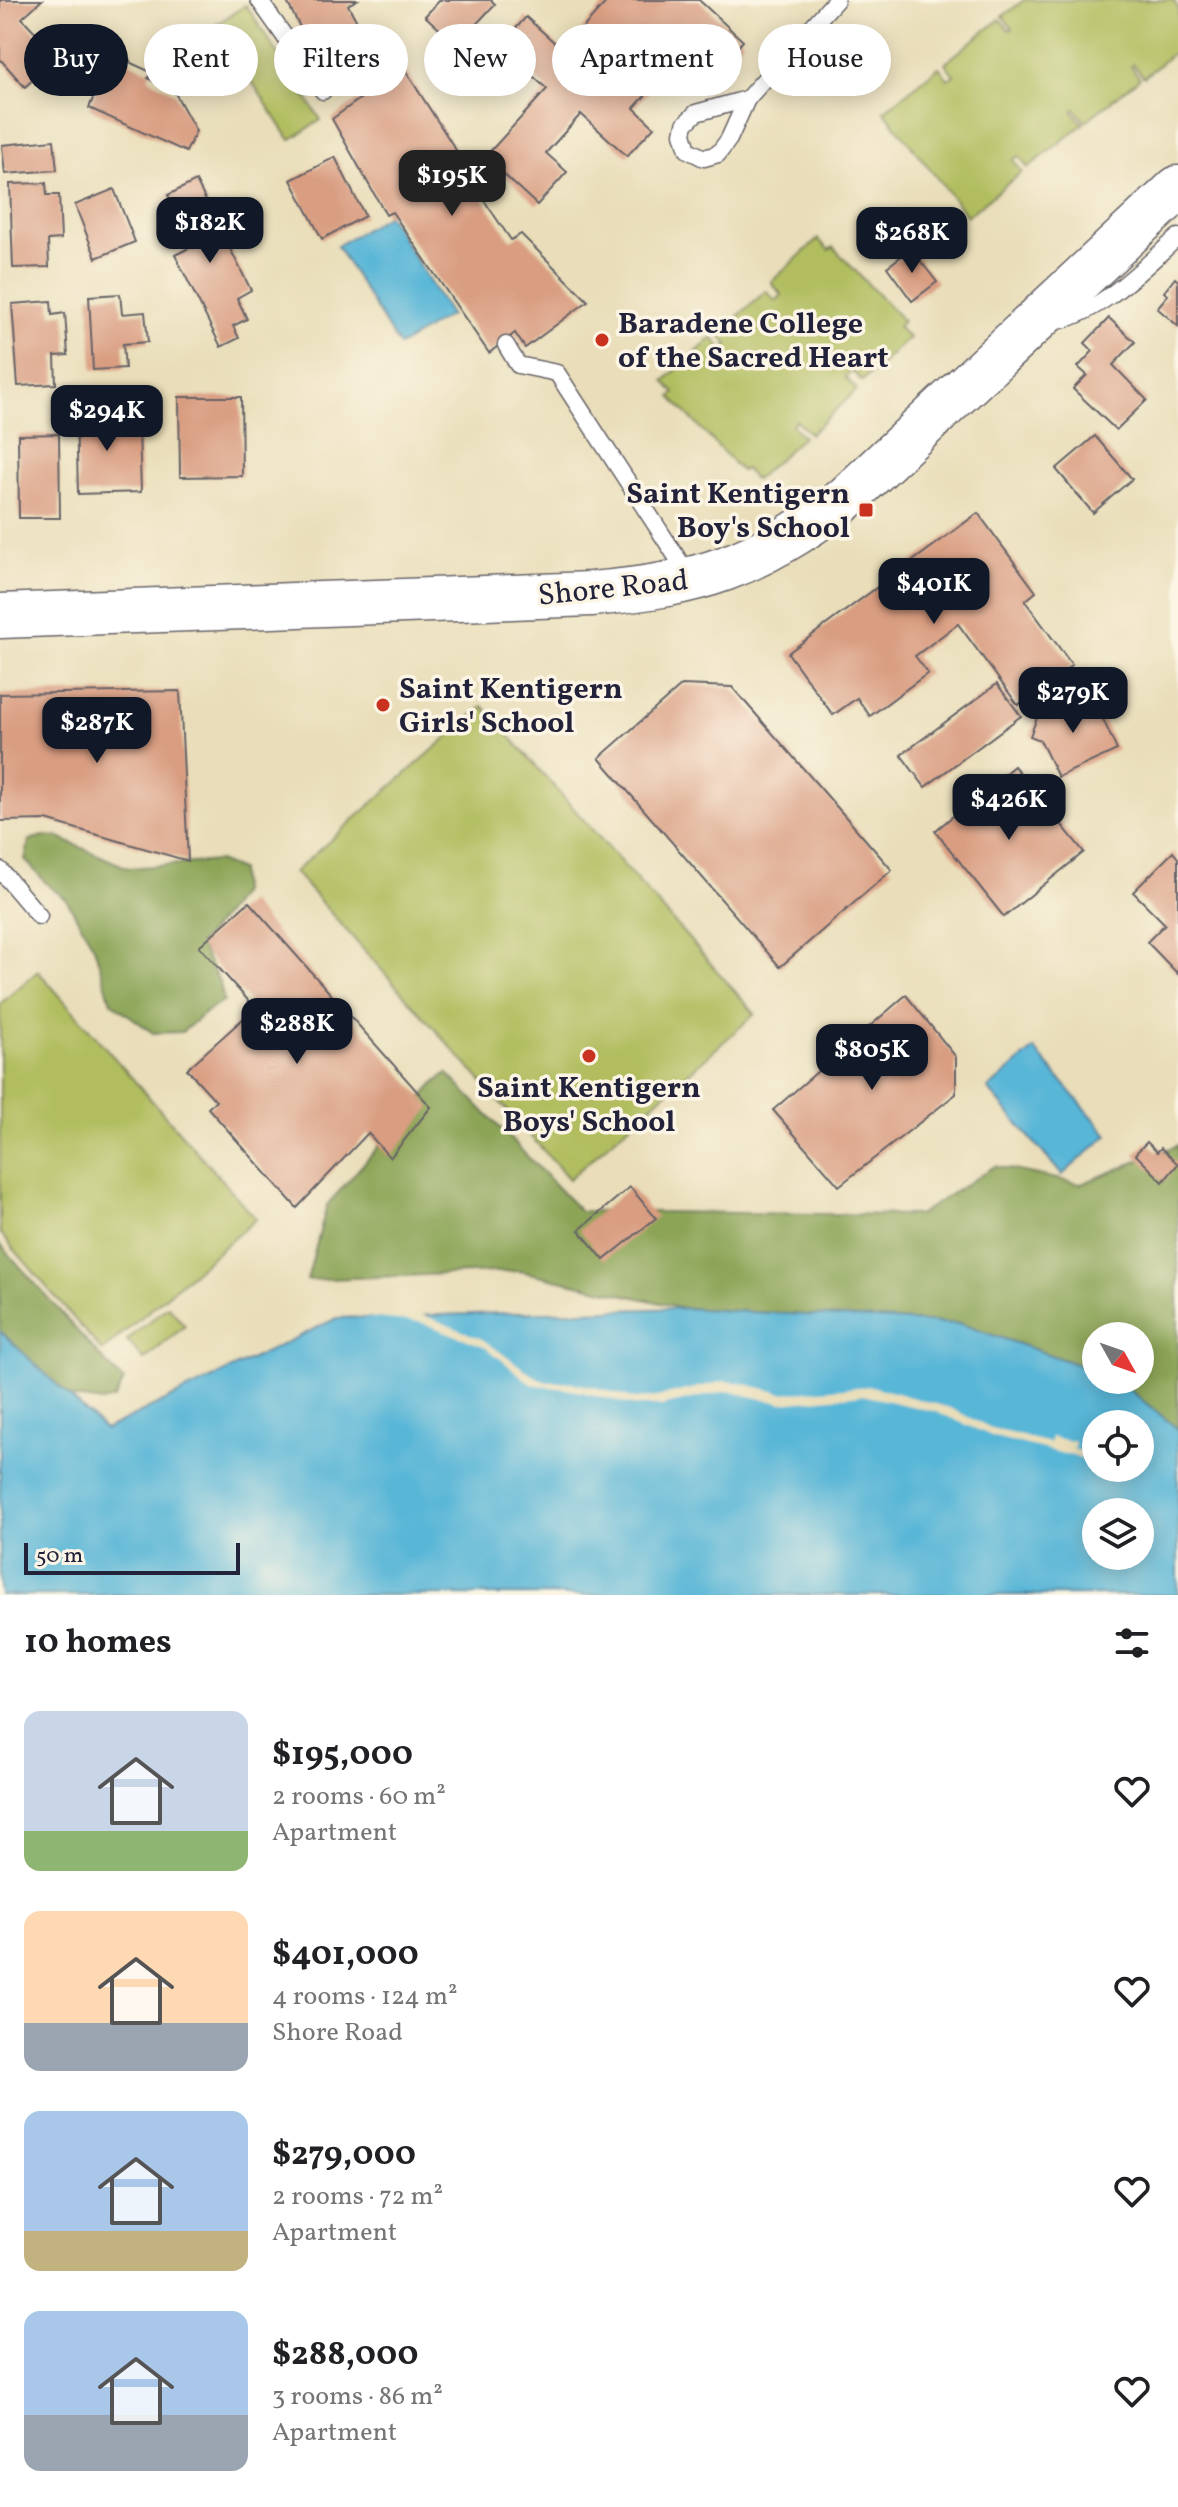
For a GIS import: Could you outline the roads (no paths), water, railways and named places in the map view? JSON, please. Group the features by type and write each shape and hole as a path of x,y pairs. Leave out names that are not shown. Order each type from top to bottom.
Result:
{"main road":[{"name":"Shore Road","path":"0,616 591,594 648,589 728,569 759,556 800,532 844,500 1178,188"}],"lane":[{"path":"259,0 276,24"},
{"path":"747,99 836,0"},
{"path":"1031,325 1068,320 1120,287 1178,237"},
{"path":"506,345 518,365 557,373 692,580"},
{"path":"0,870 39,916"}],"water":[{"path":"388,215 450,315 399,346 337,246"},
{"path":"1034,1049 1108,1135 1062,1175 988,1089"},
{"path":"683,1308 961,1324 1082,1366 1082,1394 1134,1394 1178,1429 1178,1595 0,1595 0,1331 105,1430 337,1318"}],"place":[{"name":"Baradene College of the Sacred Heart","path":"602,340"},
{"name":"Saint Kentigern Boy's School","path":"866,510"},
{"name":"Saint Kentigern Girls' School","path":"383,705"},
{"name":"Saint Kentigern Boys' School","path":"589,1056"}]}
